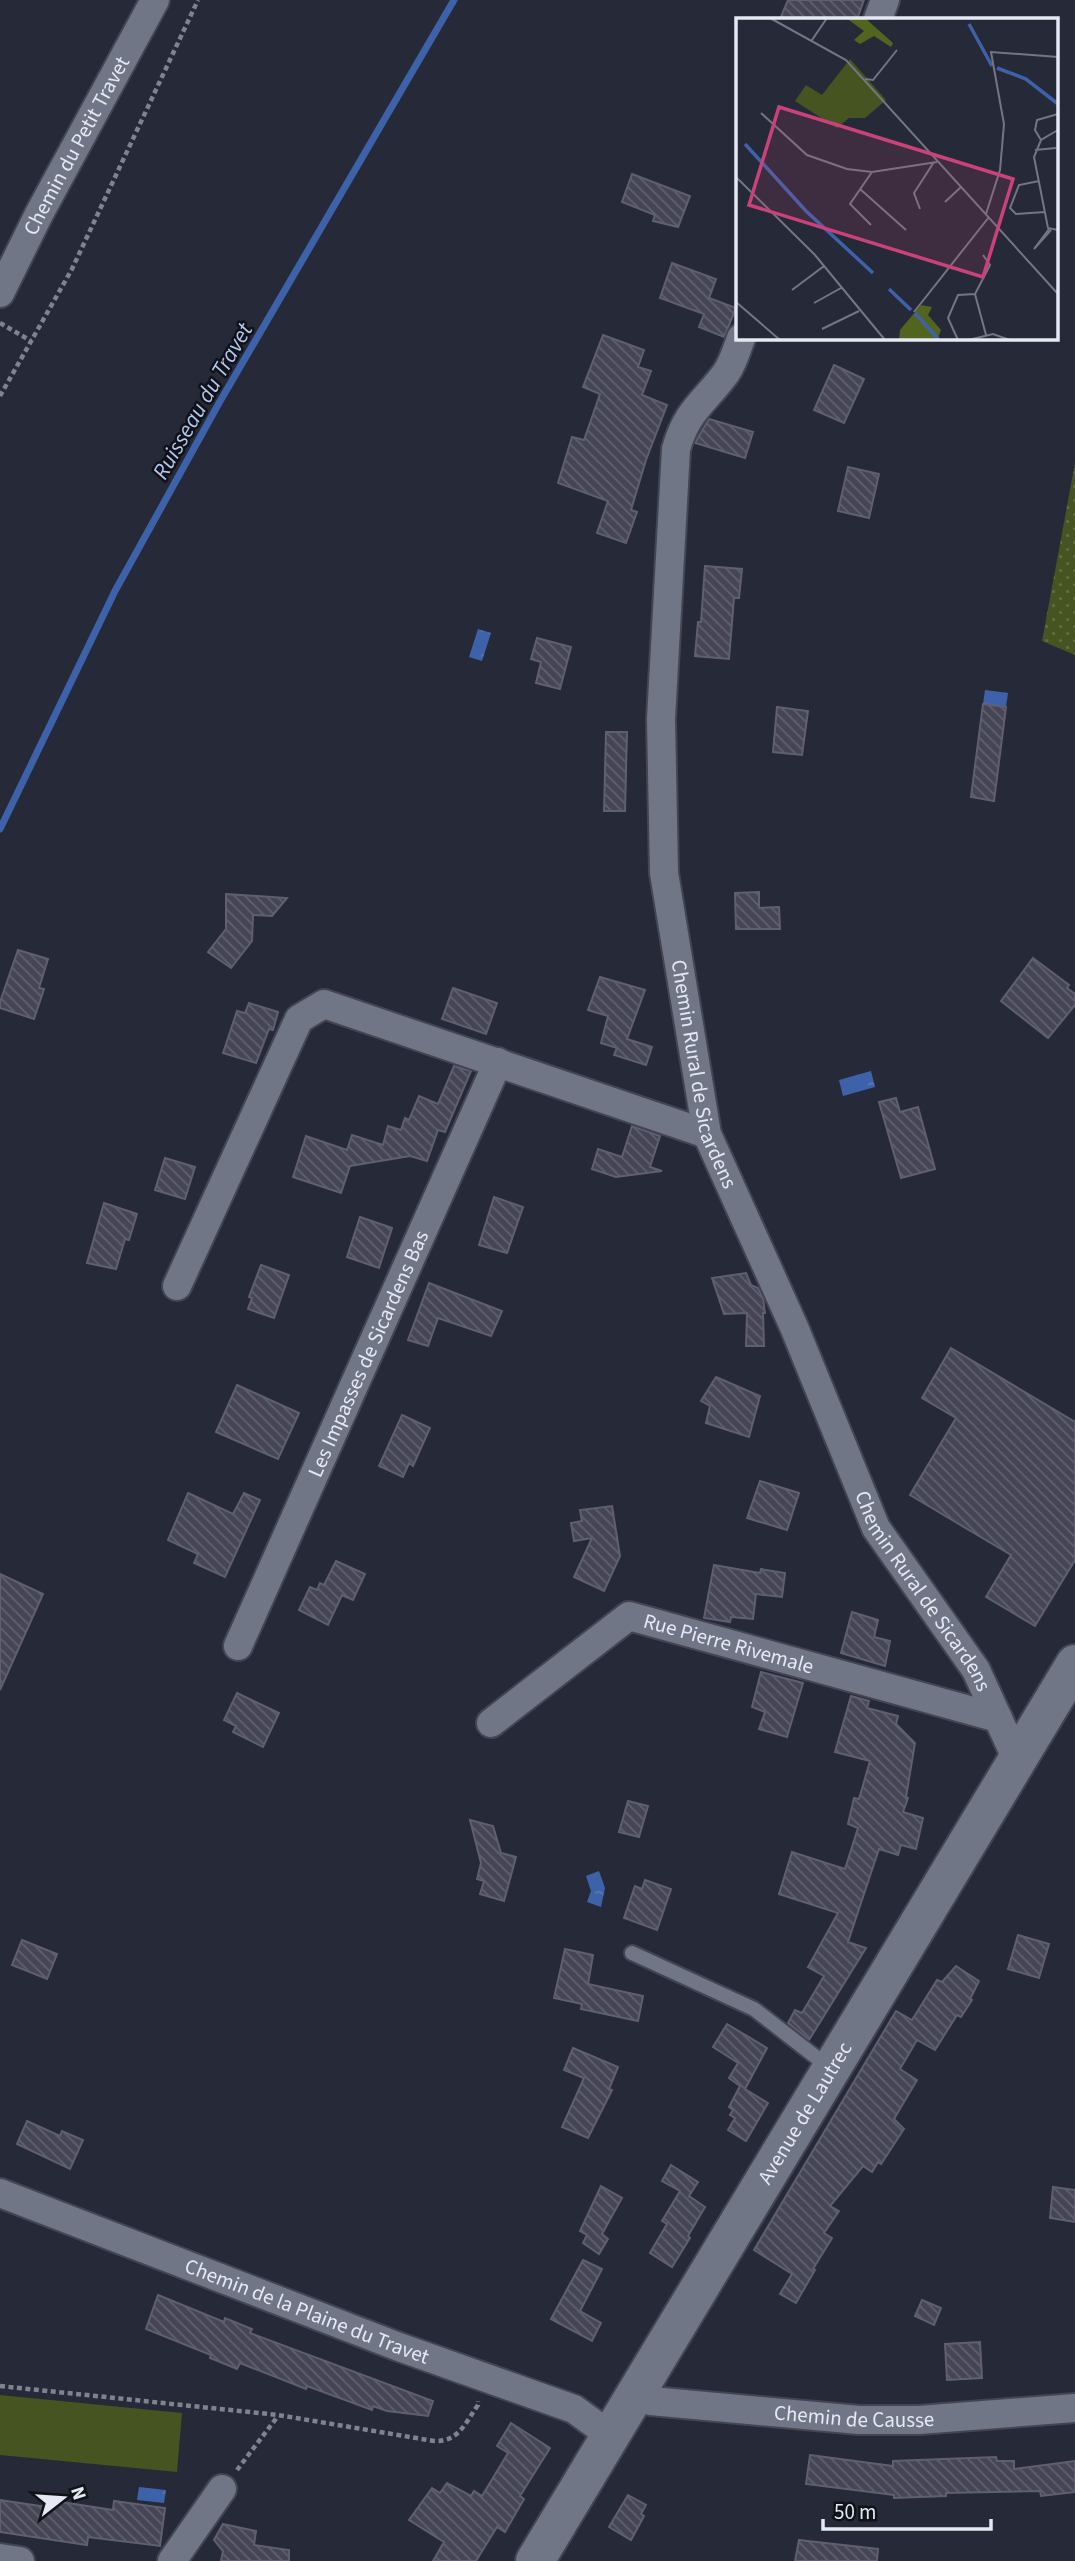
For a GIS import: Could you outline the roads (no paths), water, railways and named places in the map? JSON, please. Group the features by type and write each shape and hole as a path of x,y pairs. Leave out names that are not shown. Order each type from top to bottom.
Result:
{"main road":[{"name":"Avenue de Lautrec","path":"536,2561 1075,1664"}],"street":[{"name":"Chemin du Petit Travet","path":"0,293 155,0"},
{"path":"878,18 885,0"},
{"name":"Chemin Rural de Sicardens","path":"740,340 728,371 693,411 682,429 676,449 661,719 664,873 707,1134 794,1327 876,1528 976,1670 1017,1760"},
{"path":"177,1286 299,1019 324,1004 707,1134"},
{"name":"Les Impasses de Sicardens Bas","path":"238,1646 498,1062"},
{"name":"Rue Pierre Rivemale","path":"491,1723 629,1616 998,1718"},
{"name":"Chemin de la Plaine du Travet","path":"0,2193 399,2347 574,2409 611,2436"},
{"name":"Chemin de Causse","path":"637,2393 651,2401 859,2420 919,2420 1075,2408"},
{"path":"172,2561 222,2489"},
{"path":"0,2557 20,2561"}],"lane":[{"path":"632,1953 754,2009 830,2068"}],"water":[{"path":"478,629 491,633 482,661 469,657"},
{"path":"985,690 1008,693 1006,707 983,704"},
{"path":"871,1071 875,1087 843,1096 839,1080"},
{"path":"599,1871 605,1888 601,1907 587,1902 591,1891 586,1876"},
{"path":"139,2487 166,2490 164,2503 137,2500"}],"waterway":[{"name":"Ruisseau du Travet","path":"0,829 115,591 219,403 454,0"}]}
